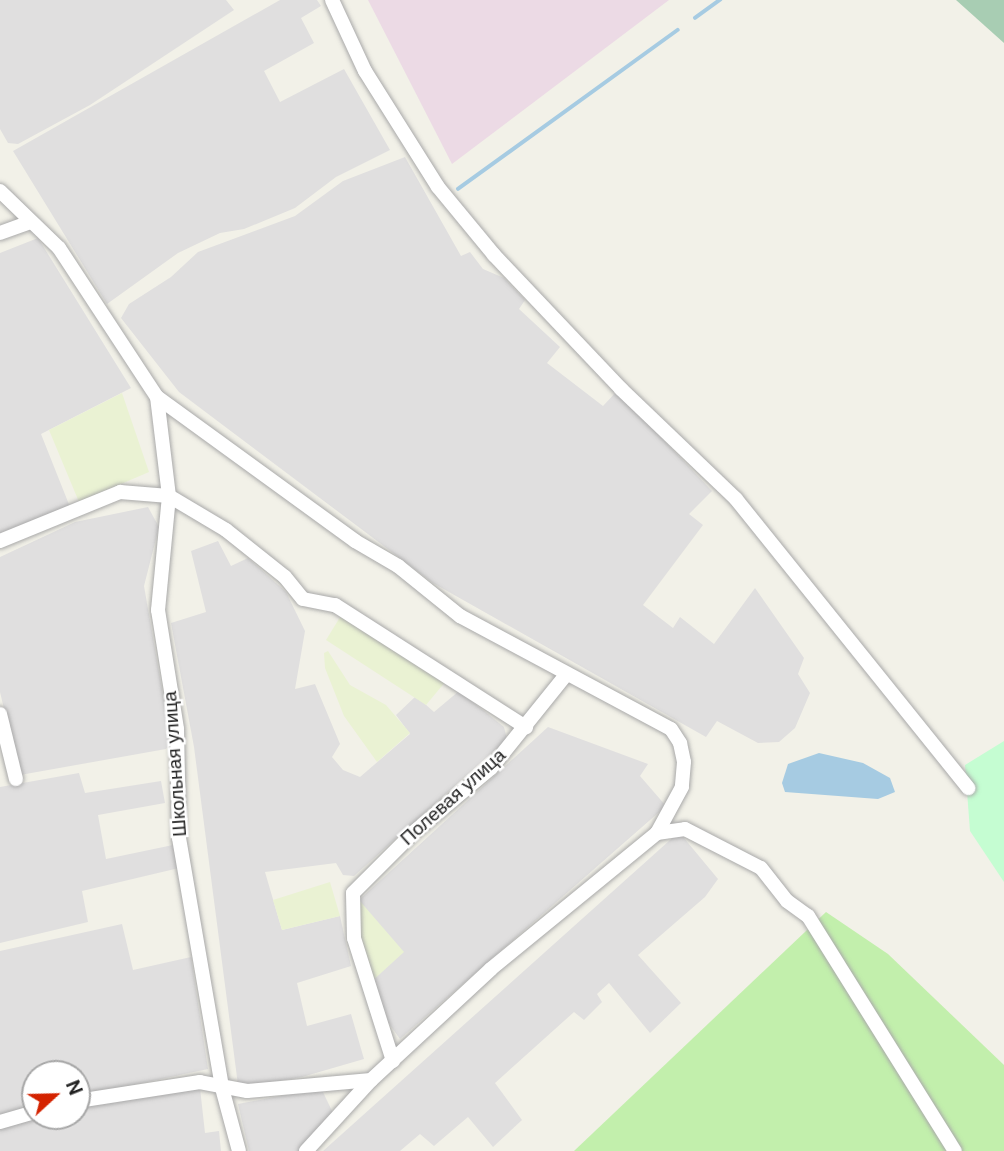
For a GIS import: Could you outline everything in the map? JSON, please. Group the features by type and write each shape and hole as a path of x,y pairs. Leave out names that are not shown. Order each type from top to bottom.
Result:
{"street":[{"path":"332,0 387,111 438,187 494,254 621,389 736,499 968,788"},
{"name":"Школьная улица","path":"0,191 67,258 157,397 355,541 398,566 460,616 565,676"},
{"path":"0,233 30,222"},
{"name":"Школьная улица","path":"157,397 169,496 158,610 177,729 179,838 222,1088 239,1151"},
{"path":"0,541 120,492 169,496 226,530 285,577 303,599 335,605 365,622 526,727"},
{"path":"306,1151 371,1080 491,969 657,833 682,787 680,743 671,729 565,676"},
{"name":"Полевая улица","path":"393,1061 354,938 353,893 414,832 491,768 565,676"},
{"path":"0,714 16,779"},
{"path":"657,833 685,829 761,868 787,901 808,916 955,1151"},
{"path":"91,1099 200,1082 247,1091 371,1080"},
{"path":"0,1122 21,1116"}],"shaded area":[{"path":"0,0 226,0 234,10 90,105 18,144 8,143 0,129"},
{"path":"280,0 317,0 321,6 301,18 314,43 264,71 280,102 344,69 390,150 336,177 295,208 244,229 220,233 178,253 107,304 13,151"},
{"path":"368,0 669,0 452,164"},
{"path":"405,157 461,256 470,252 483,269 504,278 525,300 519,309 560,347 547,363 603,406 617,391 712,491 689,514 703,525 643,605 673,628 680,617 714,644 755,588 804,658 798,674 810,693 795,728 779,742 758,743 717,721 706,737 433,583 179,392 121,318 129,304 171,277 198,252 295,216 343,181"},
{"path":"38,238 131,388 41,434 70,507 0,536 0,253"},
{"path":"148,507 159,527 144,586 171,741 166,749 20,775 0,692 0,557 75,522"},
{"path":"218,541 231,566 248,558 286,592 305,631 295,689 315,684 340,744 332,757 343,770 360,777 410,734 396,715 416,696 434,712 459,691 504,727 507,739 354,876 343,875 336,863 265,872 282,930 340,916 351,966 297,983 307,1026 351,1014 364,1059 302,1077 244,1087 238,1085 194,747 171,623 206,612 191,551"},
{"path":"548,727 648,764 640,776 666,806 400,1039 385,1018 370,983 359,900"},
{"path":"79,773 85,793 161,781 165,803 98,815 106,859 173,845 179,868 82,891 88,922 0,943 0,787"},
{"path":"679,832 718,879 705,897 638,955 681,1003 650,1033 609,983 597,994 602,1002 584,1020 574,1012 495,1083 522,1120 493,1147 468,1117 434,1146 420,1134 400,1151 323,1151"},
{"path":"122,924 133,970 191,957 208,1069 91,1094 91,1060 21,1060 21,1113 0,1121 0,951"},
{"path":"200,1088 205,1133 219,1131 221,1151 0,1151 0,1127 21,1121 21,1130 91,1130 91,1104"},
{"path":"321,1088 333,1113 299,1151 249,1151 238,1104"}],"green space":[{"path":"956,0 1004,0 1004,43"},
{"path":"122,393 149,472 79,502 49,430"},
{"path":"342,614 446,681 426,705 326,640"},
{"path":"328,651 350,685 386,705 410,733 377,762 344,716 325,668 324,653"},
{"path":"1004,741 1004,882 970,831 965,765"},
{"path":"330,882 340,916 282,930 273,900"},
{"path":"359,900 404,952 370,983 357,931"},
{"path":"826,912 888,954 1004,1065 1004,1151 574,1151"}],"water":[{"path":"819,753 863,763 890,778 895,792 878,799 785,792 782,783 788,764"}],"waterway":[{"path":"695,18 720,0"},
{"path":"458,189 678,30"}]}
